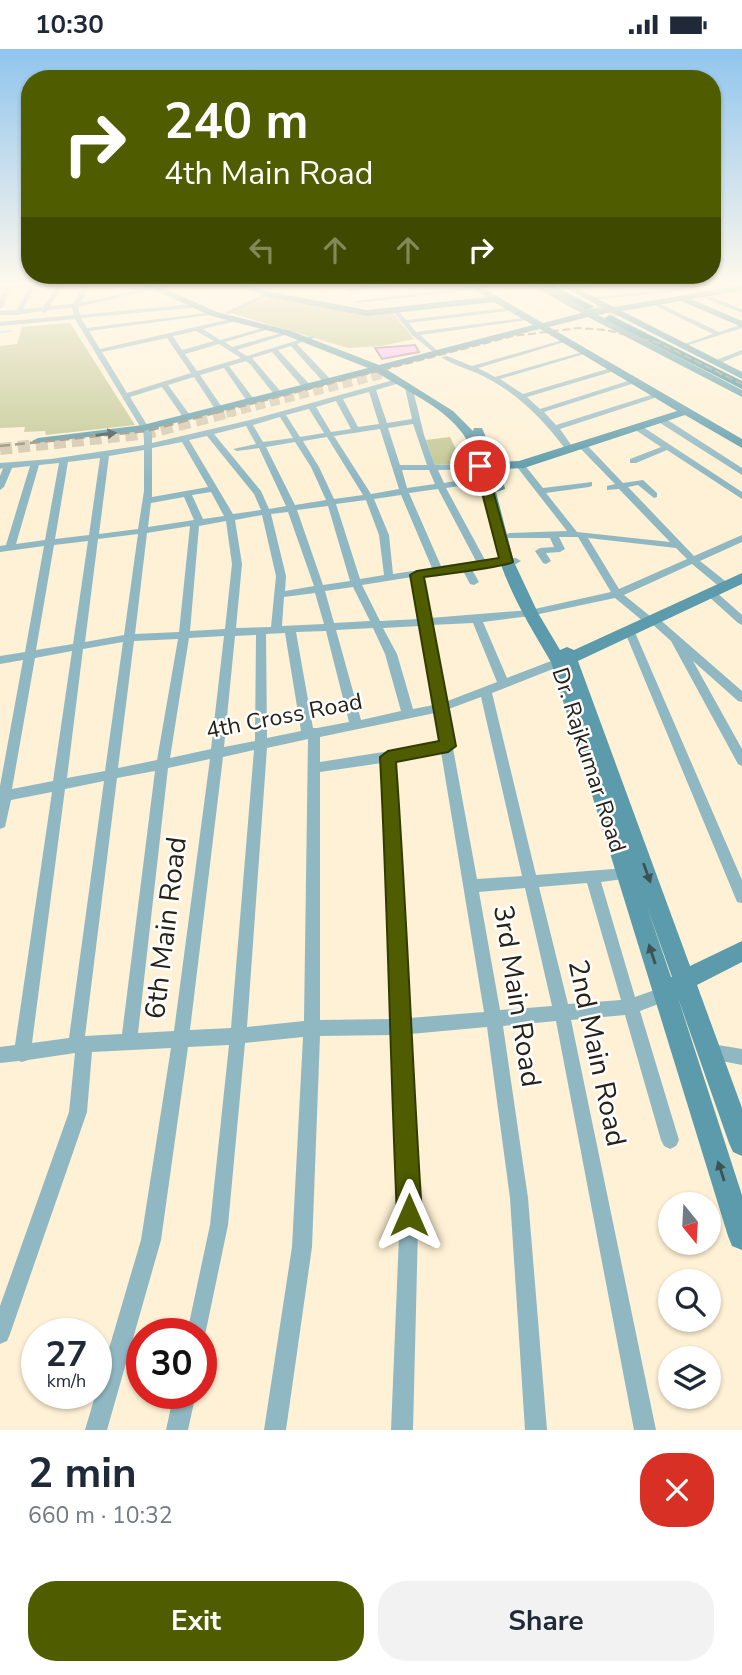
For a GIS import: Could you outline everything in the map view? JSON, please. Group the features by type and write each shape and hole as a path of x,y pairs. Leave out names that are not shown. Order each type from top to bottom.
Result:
{"main road":[{"name":"Dr. Rajkumar Road","path":"333,348 389,372 470,422 480,433 487,471 512,562 535,612 565,660 712,1052 742,1143"},
{"path":"38,441 143,428 329,383 389,372 466,348"},
{"path":"583,348 742,443"},
{"path":"666,348 739,389"},
{"path":"672,348 739,389"},
{"path":"683,348 742,378"},
{"path":"689,348 742,378"},
{"name":"Dr. Rajkumar Road","path":"389,372 465,427 487,471"},
{"path":"487,471 520,465 687,411"},
{"path":"565,660 742,578"},
{"name":"Dr. Rajkumar Road","path":"565,660 663,995 742,1236"},
{"path":"687,986 742,951"},
{"path":"663,995 742,964"}],"street":[{"path":"0,1333 78,1112 80,1045 127,638 146,501 148,433 97,348"},
{"path":"99,351 111,348"},
{"path":"176,348 220,410"},
{"path":"179,353 196,348"},
{"path":"126,396 283,348"},
{"path":"297,348 329,383"},
{"path":"433,348 524,396 576,447 622,485 692,559 742,621"},
{"path":"472,368 537,348"},
{"path":"232,349 248,359 279,395"},
{"path":"275,351 308,388"},
{"path":"494,379 588,352"},
{"path":"715,362 742,352"},
{"path":"226,366 252,402"},
{"path":"524,396 617,369"},
{"path":"0,487 4,470 149,446 311,406 372,389 389,372"},
{"path":"541,411 637,381"},
{"path":"164,384 188,418"},
{"path":"409,388 414,421 439,486 482,563"},
{"path":"372,389 404,492 438,569"},
{"path":"556,428 660,395"},
{"path":"338,398 355,429"},
{"path":"311,406 369,497 384,535 389,579"},
{"path":"281,413 315,467 331,502 356,583 391,654 408,714"},
{"path":"660,419 742,472"},
{"path":"237,449 414,421"},
{"path":"247,422 262,444 292,509 319,589 356,725"},
{"path":"637,427 742,496"},
{"path":"200,1318 219,1225 238,1036 269,630 279,595 281,576 266,512 258,493 208,432"},
{"name":"6th Main Road","path":"96,1430 151,1240 181,1038 217,752 237,564 230,518 184,438"},
{"path":"633,461 668,447"},
{"path":"22,1054 76,645 95,537 105,454"},
{"path":"0,823 47,543 64,460"},
{"path":"701,469 726,462"},
{"path":"35,464 5,548 404,492 439,486 487,471"},
{"path":"520,465 577,534 617,594 675,638 742,698"},
{"path":"397,468 432,467 487,471"},
{"path":"629,472 654,495"},
{"path":"610,488 640,482"},
{"path":"540,491 589,484"},
{"path":"146,501 212,489"},
{"path":"129,1042 162,766 184,634 198,523 187,494"},
{"path":"504,537 577,534 680,546"},
{"path":"546,561 540,551 560,549 553,535"},
{"path":"0,660 127,638 477,619 535,612 617,594 742,538"},
{"path":"279,595 417,575 438,569 512,562"},
{"path":"465,566 474,582"},
{"name":"3rd Main Road","path":"417,575 493,1016 519,1198 536,1430"},
{"path":"477,619 503,683"},
{"path":"275,1430 302,1247 312,1028 311,733 289,629"},
{"path":"629,629 742,897"},
{"path":"675,638 740,755"},
{"name":"4th Cross Road","path":"3,796 440,708 565,660"},
{"name":"2nd Main Road","path":"485,689 562,1013 645,1430"},
{"path":"313,768 448,746"},
{"path":"388,757 399,937 399,1027 410,1188 402,1430"},
{"path":"471,886 626,874"},
{"path":"592,877 670,1140"},
{"path":"0,1055 80,1045 238,1036 312,1028 399,1027 493,1016 629,1007 663,995"},
{"path":"712,1052 742,1058"},
{"path":"177,1430 182,1409"}],"green space":[{"path":"0,348 86,348 135,425 46,435 45,431 24,432 25,427 0,428"},
{"path":"450,437 463,463 435,465 426,440"}],"building":[{"path":"375,348 417,348 419,352 382,359"}],"tunnel":[{"path":"226,413 385,373"},
{"path":"0,449 148,433 233,411"}],"railway":[{"path":"216,413 465,348"},
{"path":"670,348 742,384"},
{"path":"0,446 147,431 222,411"}],"route":[{"path":"409,1215 410,1188 399,1027 399,937 388,757 448,746 417,575 438,569 507,562 498,538 486,479 480,466"}]}
